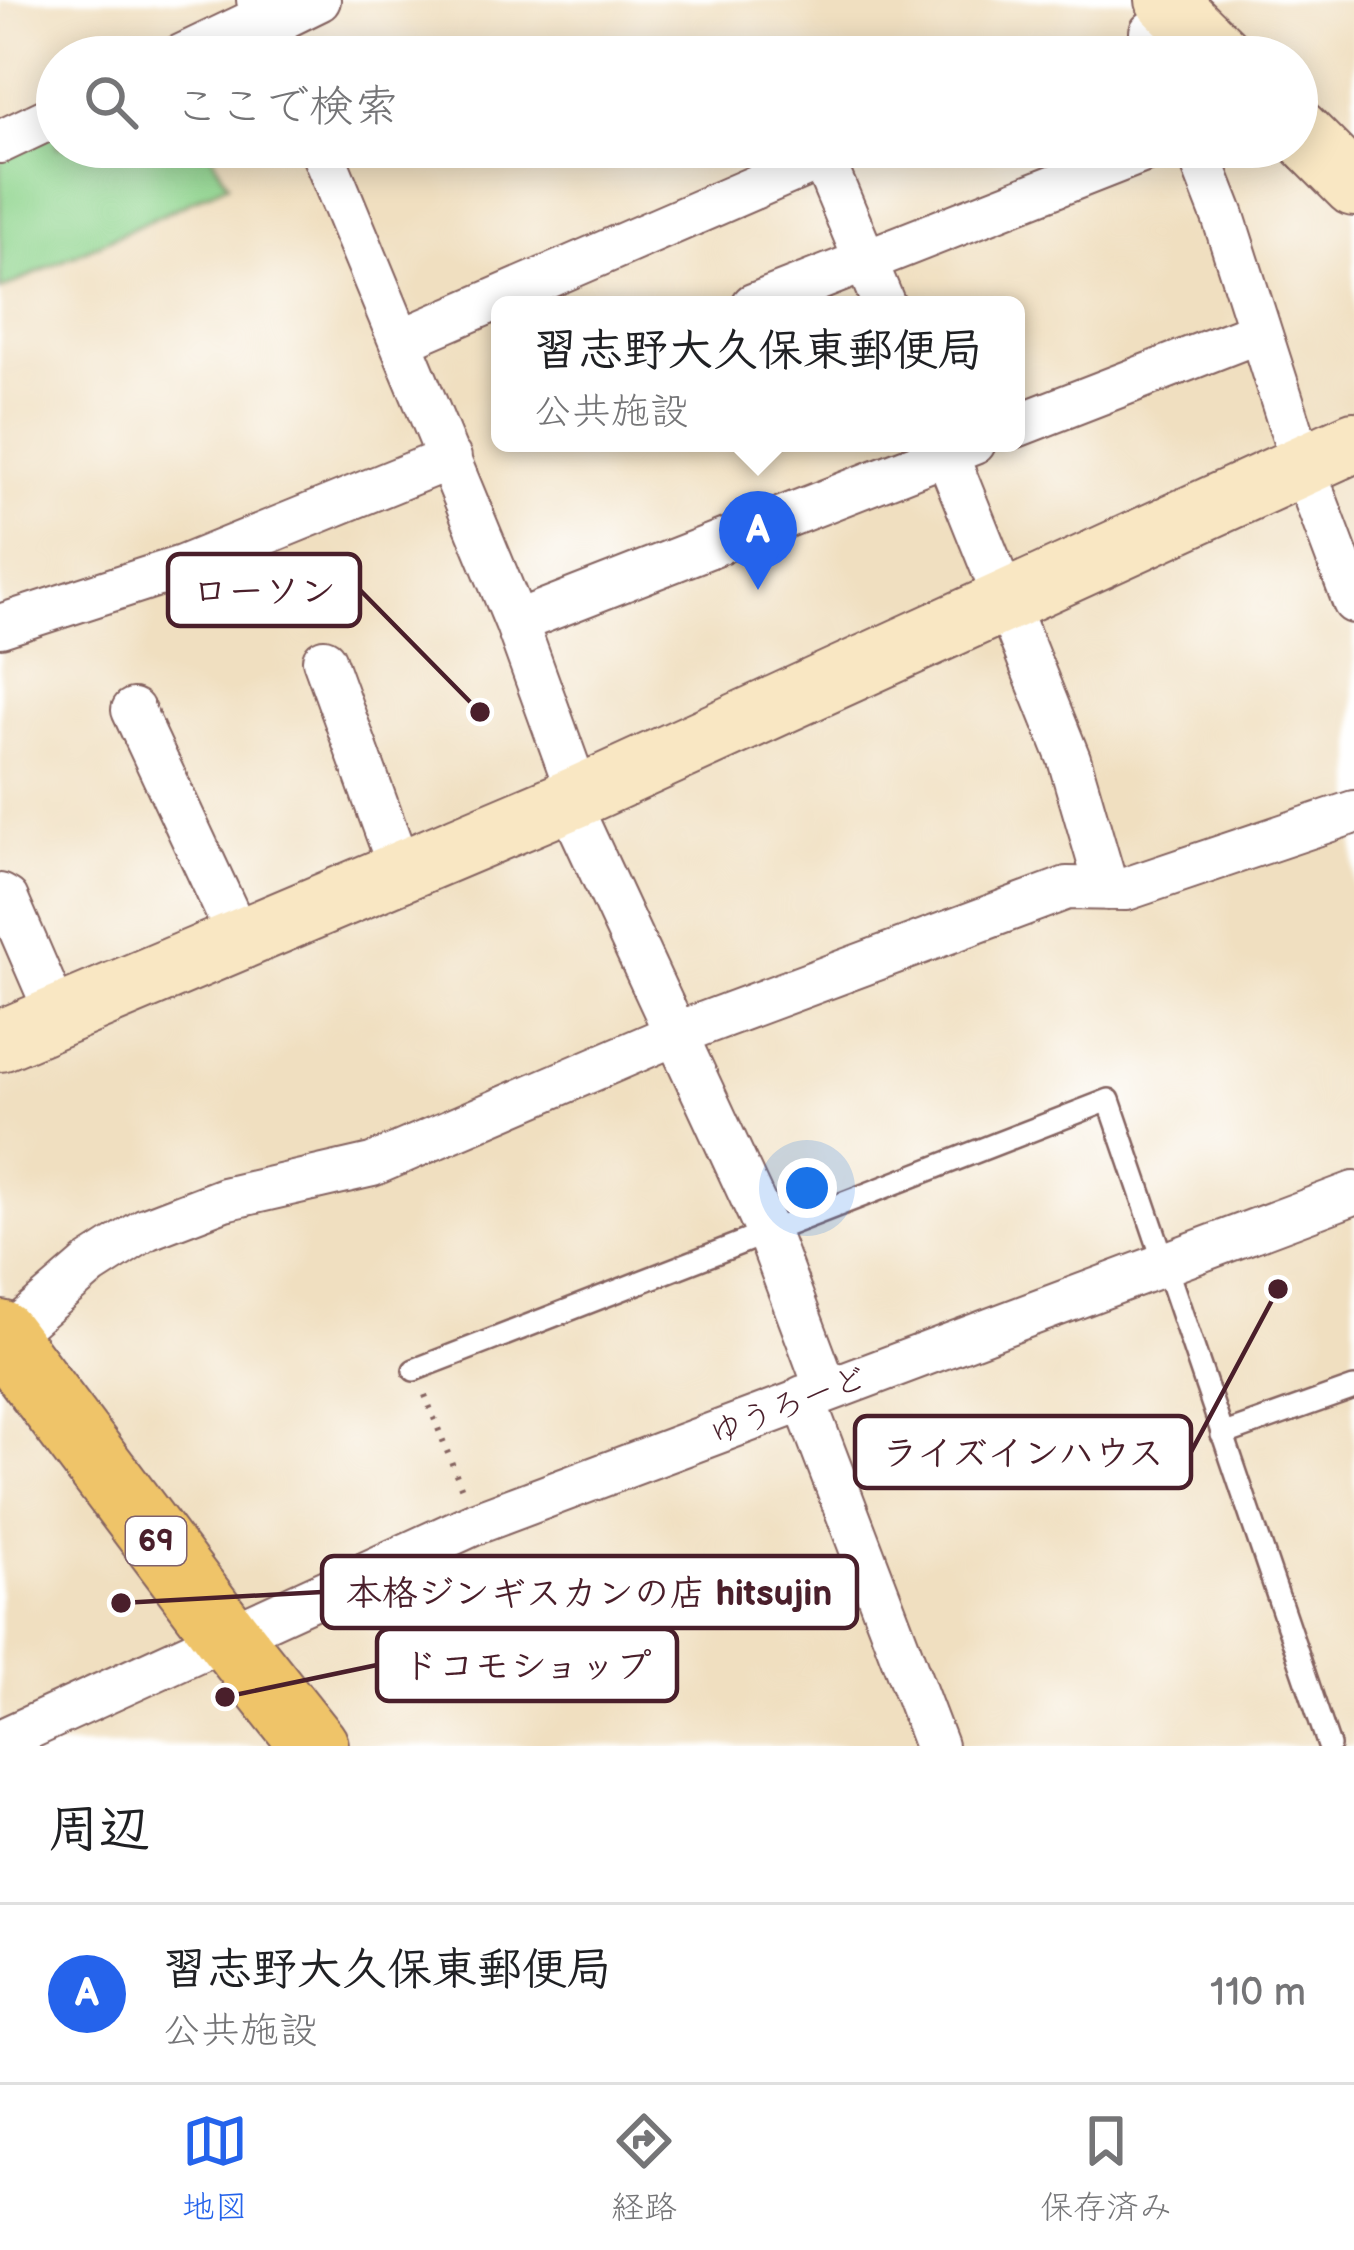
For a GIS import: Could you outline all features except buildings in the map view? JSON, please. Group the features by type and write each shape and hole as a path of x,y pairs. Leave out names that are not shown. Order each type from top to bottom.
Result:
{"main road":[{"name":"69","path":"2,1336 315,1746"}],"street":[{"path":"237,36 319,0"},
{"path":"1175,17 1198,36"},
{"path":"0,142 36,125"},
{"path":"1318,150 1354,186"},
{"path":"329,168 516,622 573,799 768,1233 815,1392 936,1746"},
{"path":"504,296 801,168"},
{"path":"840,168 880,296"},
{"path":"776,296 1100,168"},
{"path":"1204,168 1258,332 1329,454 1354,602"},
{"path":"402,340 491,302"},
{"path":"1025,423 1258,332"},
{"path":"516,622 941,452"},
{"path":"956,452 1069,759 1107,889"},
{"path":"0,1041 573,799 1329,454"},
{"path":"0,626 182,567 450,458"},
{"path":"324,660 400,872"},
{"path":"133,710 240,940"},
{"path":"2,1336 90,1265 146,1228 224,1199 371,1165 678,1033 1067,888 1126,889 1354,812"},
{"path":"0,895 7,899 58,1017"},
{"name":"ゆうろーど","path":"0,1741 476,1522 1354,1193"}],"lane":[{"path":"414,1370 1109,1100 1329,1746"},
{"path":"1222,1436 1354,1388"}],"path":[{"path":"414,1370 476,1522"}],"green space":[{"path":"36,140 36,168 219,168 228,184 0,290 0,157"}],"place":[{"name":"習志野大久保東郵便局","path":"758,590"},
{"name":"ローソン","path":"480,712"},
{"name":"ライズインハウス","path":"1278,1289"},
{"name":"本格ジンギスカンの店 hitsujin","path":"121,1603"},
{"name":"ドコモショップ","path":"225,1697"}]}
